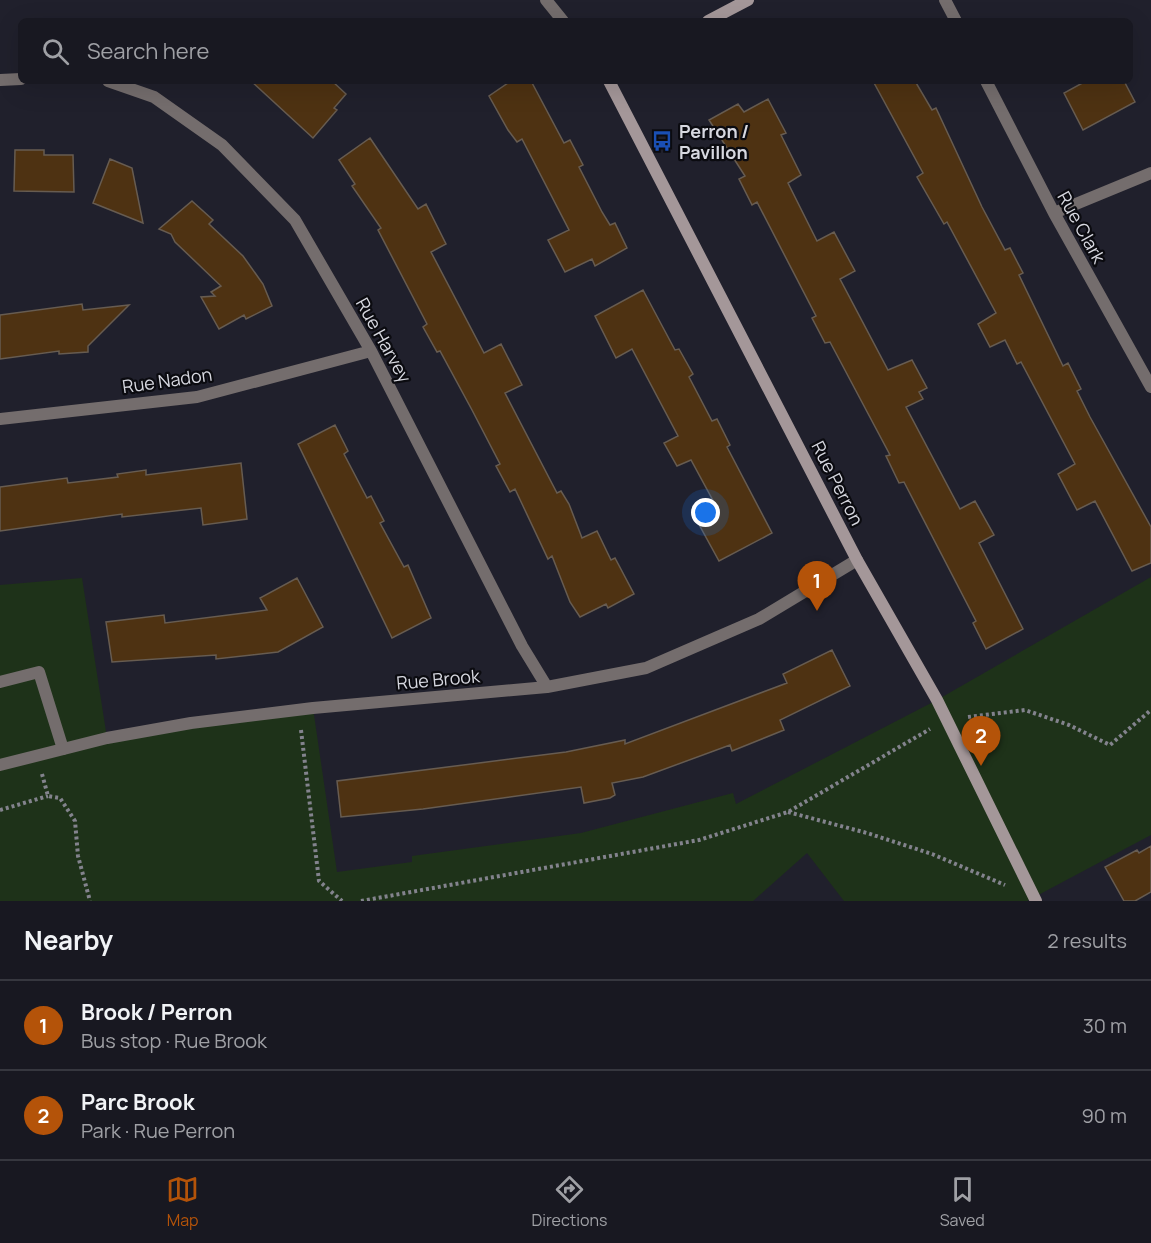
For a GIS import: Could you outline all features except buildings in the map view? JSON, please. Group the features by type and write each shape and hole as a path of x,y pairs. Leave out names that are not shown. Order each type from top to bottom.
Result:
{"street":[{"path":"546,0 561,18"},
{"path":"714,18 748,0"},
{"path":"945,0 954,18"},
{"path":"0,80 18,79"},
{"name":"Rue Harvey","path":"117,84 154,97 222,146 295,220 371,351 522,646 547,687"},
{"name":"Rue Perron","path":"611,84 857,560 946,719 1032,900"},
{"name":"Rue Clark","path":"988,84 1054,213 1151,387"},
{"path":"1054,213 1151,173"},
{"name":"Rue Nadon","path":"0,419 197,397 371,351"},
{"name":"Rue Brook","path":"0,765 63,749 191,723 298,710 547,687 646,668 759,619 857,560"},
{"path":"0,682 39,672 63,749"}],"path":[{"path":"298,710 319,881 342,901"},
{"path":"361,901 699,840 788,812 946,719 1025,710 1069,725 1110,745 1151,710"},
{"path":"37,756 48,796"},
{"path":"0,810 48,796 60,798 75,821 78,856 90,901"},
{"path":"788,812 867,832 932,854 1032,900"}],"green space":[{"path":"1151,577 1151,835 1027,901 844,901 807,853 753,901 0,901 0,585 82,578 107,738 313,708 337,872 412,862 412,856 581,833 733,793 736,804 937,700"}],"place":[{"name":"Perron / Pavillon","path":"662,141"},
{"name":"Brook / Perron","path":"817,611"},
{"name":"Parc Brook","path":"981,766"}]}
